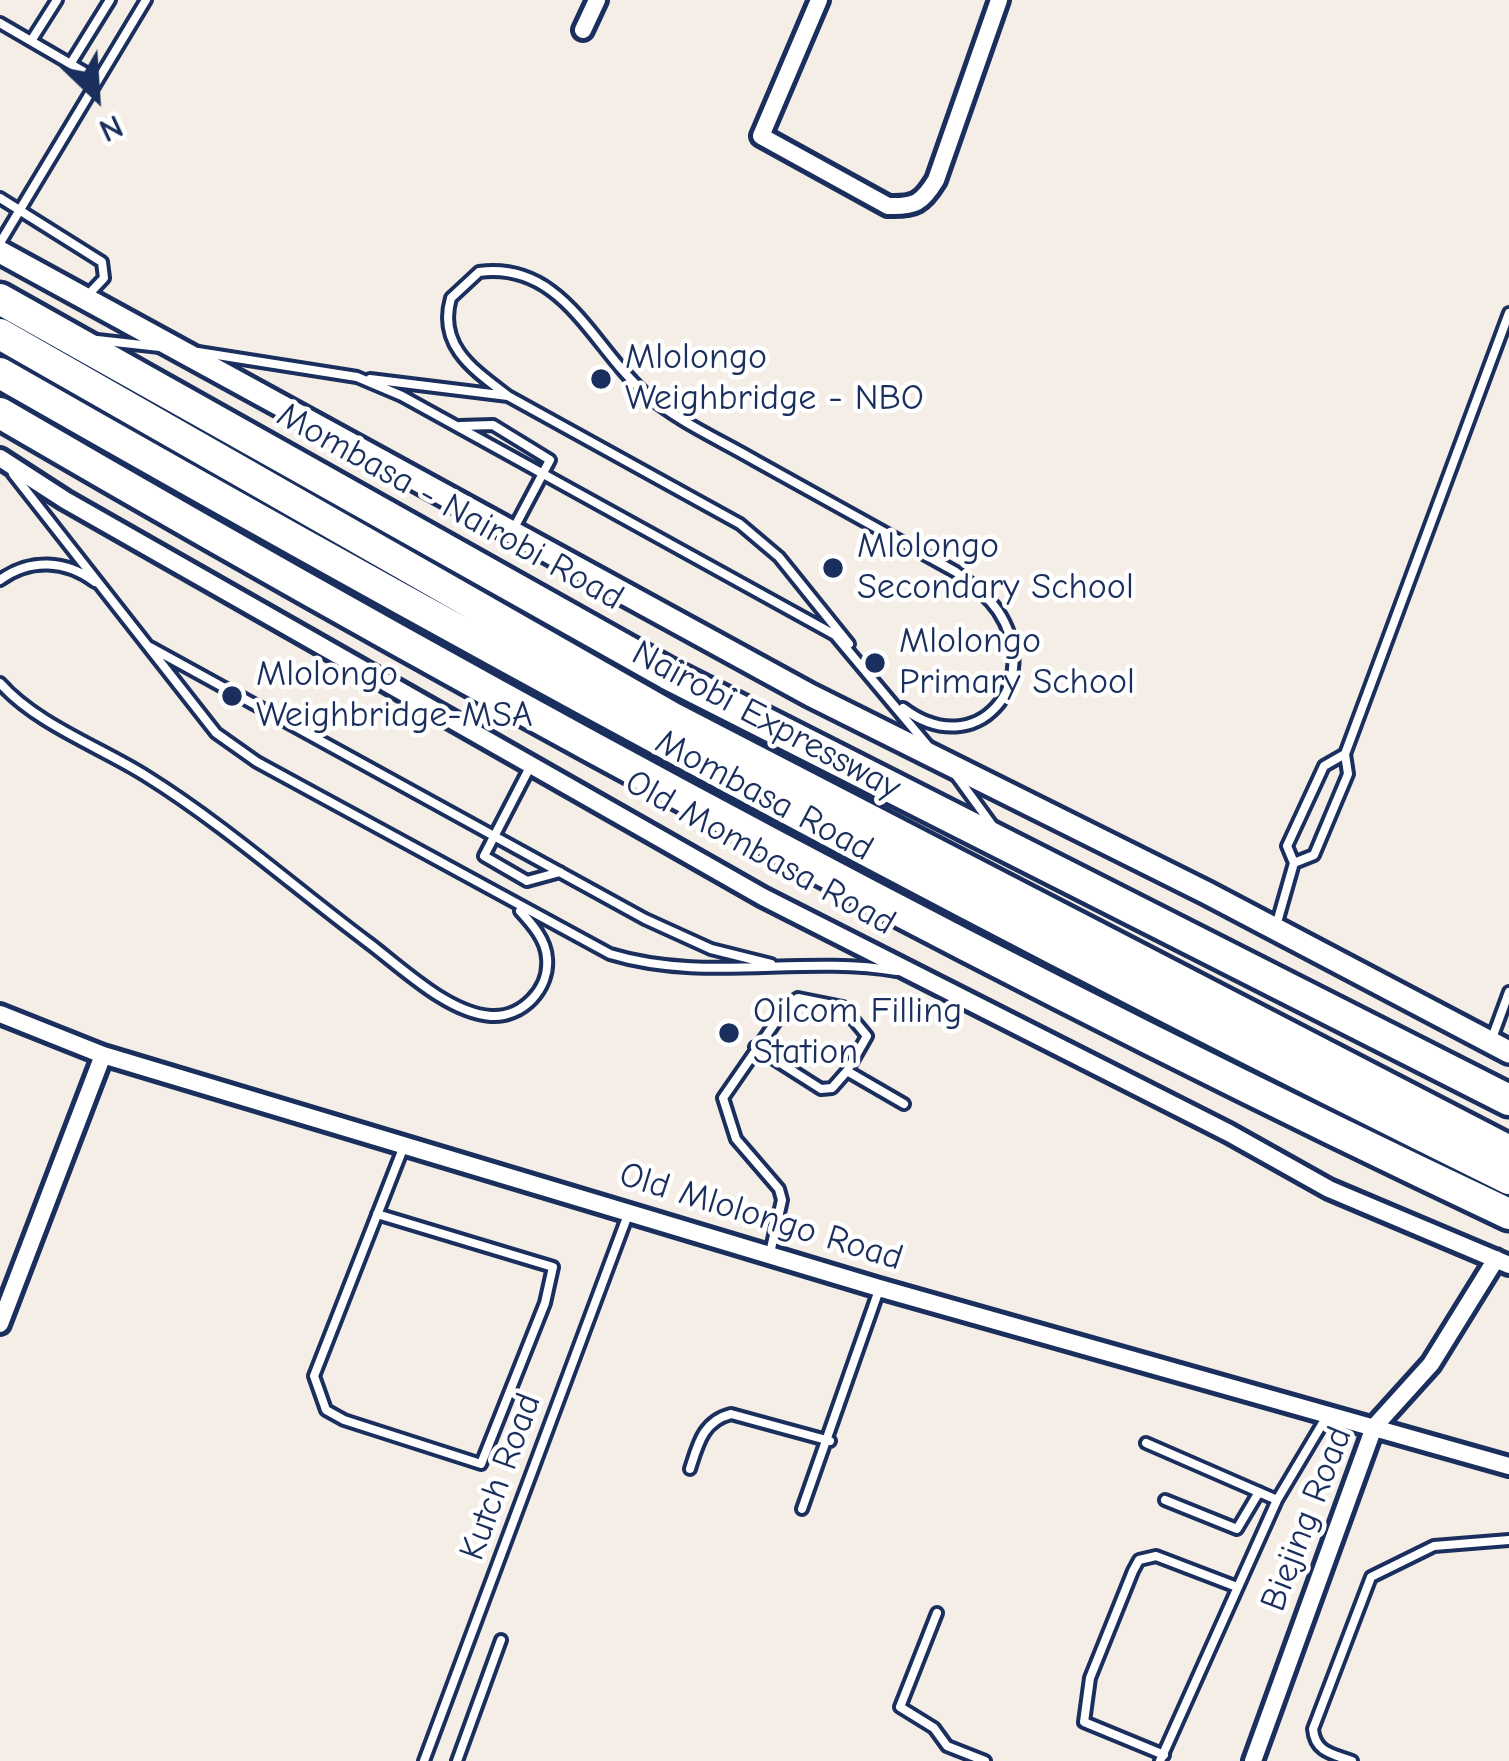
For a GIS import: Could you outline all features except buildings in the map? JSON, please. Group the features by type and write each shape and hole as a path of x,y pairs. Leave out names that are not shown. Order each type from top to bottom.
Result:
{"highway":[{"name":"Mombasa - Nairobi Road","path":"0,299 668,674 1509,1100"},
{"name":"Nairobi Expressway","path":"0,334 670,717 1509,1151"},
{"name":"Nairobi Expressway","path":"0,373 319,556 1109,982 1509,1179"},
{"name":"Mombasa Road","path":"0,412 366,623 926,928 1509,1214"}],"street":[{"path":"583,30 597,0"},
{"path":"819,0 761,136 888,206 912,207 924,200 936,180 1000,0"},
{"path":"0,247 83,300 510,534 949,766 1500,1047"},
{"name":"Old Mombasa Road","path":"1,459 65,500 763,896 1229,1133 1329,1189 1503,1262"},
{"name":"Old Mlolongo Road","path":"0,1014 103,1055 879,1288 1509,1466"},
{"path":"0,1324 103,1055"},
{"name":"Biejing Road","path":"1253,1761 1374,1426 1431,1364 1503,1262"}],"lane":[{"path":"31,40 57,0"},
{"path":"71,63 110,0"},
{"path":"0,247 146,0"},
{"path":"0,23 98,80"},
{"path":"0,198 102,262 104,278 83,300"},
{"path":"892,700 922,722 955,729 988,715 1002,700 1013,674 1012,640 986,596 956,572 664,409 629,377 573,308 544,286 517,272 479,272 451,298 448,329 468,366 508,396 740,524 779,557 892,700 1019,855 1057,875"},
{"path":"1294,863 1314,855 1348,774 1345,754 1509,313"},
{"path":"33,320 87,339 508,396"},
{"path":"357,377 457,426 835,635 863,663"},
{"path":"457,426 493,425 550,460 510,534"},
{"path":"1,459 232,747 610,954 641,964 717,972 848,963 910,973"},
{"path":"0,580 23,567 59,564 105,590"},
{"path":"147,645 682,938 784,967"},
{"path":"0,682 34,710 150,778 417,980 467,1010 490,1016 512,1013 540,990 547,975 545,947 511,902"},
{"path":"1275,929 1294,863 1287,845 1324,766 1345,754"},
{"path":"532,764 484,856 527,881 560,872"},
{"path":"1500,1047 1509,992"},
{"path":"755,1047 821,1088 832,1088 867,1036 839,1005 793,1000 755,1047 727,1088 722,1106 736,1139 779,1189 770,1255"},
{"path":"847,1071 904,1104"},
{"path":"377,1214 553,1267 545,1303 482,1464 326,1410 314,1376 377,1214 405,1144"},
{"name":"Kutch Road","path":"424,1761 629,1211"},
{"path":"802,1509 830,1441 879,1288"},
{"path":"690,1469 701,1434 716,1418 731,1414 830,1441"},
{"path":"1238,1587 1156,1556 1139,1560 1090,1678 1084,1722 1162,1758 1277,1500 1328,1415"},
{"path":"1146,1443 1277,1500"},
{"path":"1165,1500 1237,1528 1259,1492"},
{"path":"1352,1761 1323,1751 1314,1742 1313,1729 1371,1577 1434,1546 1509,1540"},
{"path":"937,1613 900,1707 934,1728 947,1746 985,1761"},
{"path":"457,1761 501,1640"}],"place":[{"name":"Mlolongo Weighbridge - NBO","path":"601,379"},
{"name":"Mlolongo Secondary School","path":"833,568"},
{"name":"Mlolongo Primary School","path":"875,663"},
{"name":"Mlolongo Weighbridge-MSA","path":"232,696"},
{"name":"Oilcom Filling Station","path":"729,1033"}]}
